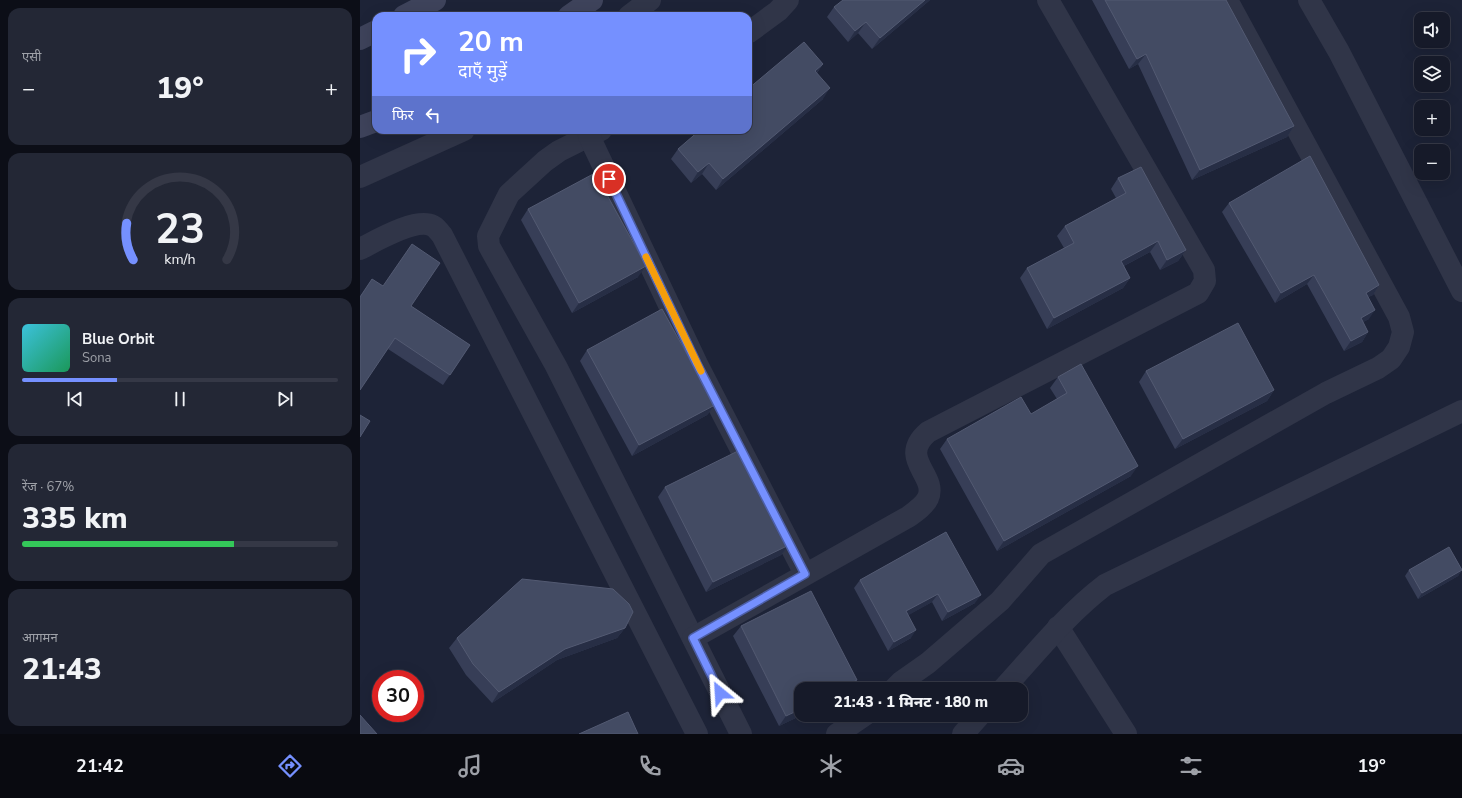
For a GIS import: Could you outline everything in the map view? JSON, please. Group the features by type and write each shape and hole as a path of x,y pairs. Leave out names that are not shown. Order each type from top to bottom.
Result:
{"street":[{"path":"412,12 435,0"},
{"path":"575,12 592,0"},
{"path":"634,12 650,0"},
{"path":"693,638 908,517 921,508 928,497 929,488 917,457 916,448 921,438 928,432 1198,293 1204,281 1204,270 1048,0"},
{"path":"901,682 928,663 1000,601 1041,554 1326,393 1378,368 1391,359 1399,347 1403,332 1399,317 1227,0"},
{"path":"1309,0 1339,52 1462,291"},
{"path":"752,29 779,4"},
{"path":"360,39 372,33"},
{"path":"360,127 372,122"},
{"path":"360,177 455,134"},
{"path":"593,134 545,161 509,194 488,236 489,246 556,366 741,734"},
{"path":"595,134 697,364 805,574"},
{"path":"360,249 413,225 425,224 434,226 442,235 697,734"},
{"path":"1009,682 1082,602 1105,585 1462,411"},
{"path":"1058,627 1126,734"},
{"path":"837,734 855,722"},
{"path":"963,734 974,722"}],"building":[{"path":"843,0 925,0 880,38 866,22 855,31 834,7"},
{"path":"1105,0 1226,0 1294,126 1200,170 1146,54 1137,59"},
{"path":"804,42 823,64 815,71 830,88 723,179 709,163 698,172 678,149 695,134 752,134 752,86"},
{"path":"1310,156 1379,285 1366,293 1375,310 1361,318 1368,332 1351,341 1314,275 1281,293 1229,203"},
{"path":"1141,167 1186,250 1167,260 1158,241 1121,261 1130,278 1054,318 1027,268 1074,243 1065,226 1126,193 1118,178"},
{"path":"595,173 646,266 579,303 528,209"},
{"path":"412,244 440,263 411,306 470,345 450,375 395,338 360,390 360,297 372,279 383,286"},
{"path":"662,309 715,405 639,445 587,350"},
{"path":"1238,323 1274,390 1183,439 1146,371"},
{"path":"1081,364 1138,466 1004,541 947,439 1021,397 1031,414 1067,393 1058,377"},
{"path":"360,415 370,421 360,437"},
{"path":"740,450 789,545 713,582 665,487"},
{"path":"946,532 981,595 948,612 938,594 906,611 916,630 894,642 860,580"},
{"path":"1449,547 1462,570 1422,593 1409,570"},
{"path":"522,579 613,589 629,604 633,612 625,628 565,649 499,692 473,664 457,638"},
{"path":"811,591 857,680 853,682 794,682 794,712 786,716 741,626"},
{"path":"628,712 638,734 579,734"},
{"path":"360,715 377,734 360,734"}],"slow traffic":[{"path":"646,257 701,371"}],"route":[{"path":"609,179 697,364 805,574 693,638 720,693"}]}
